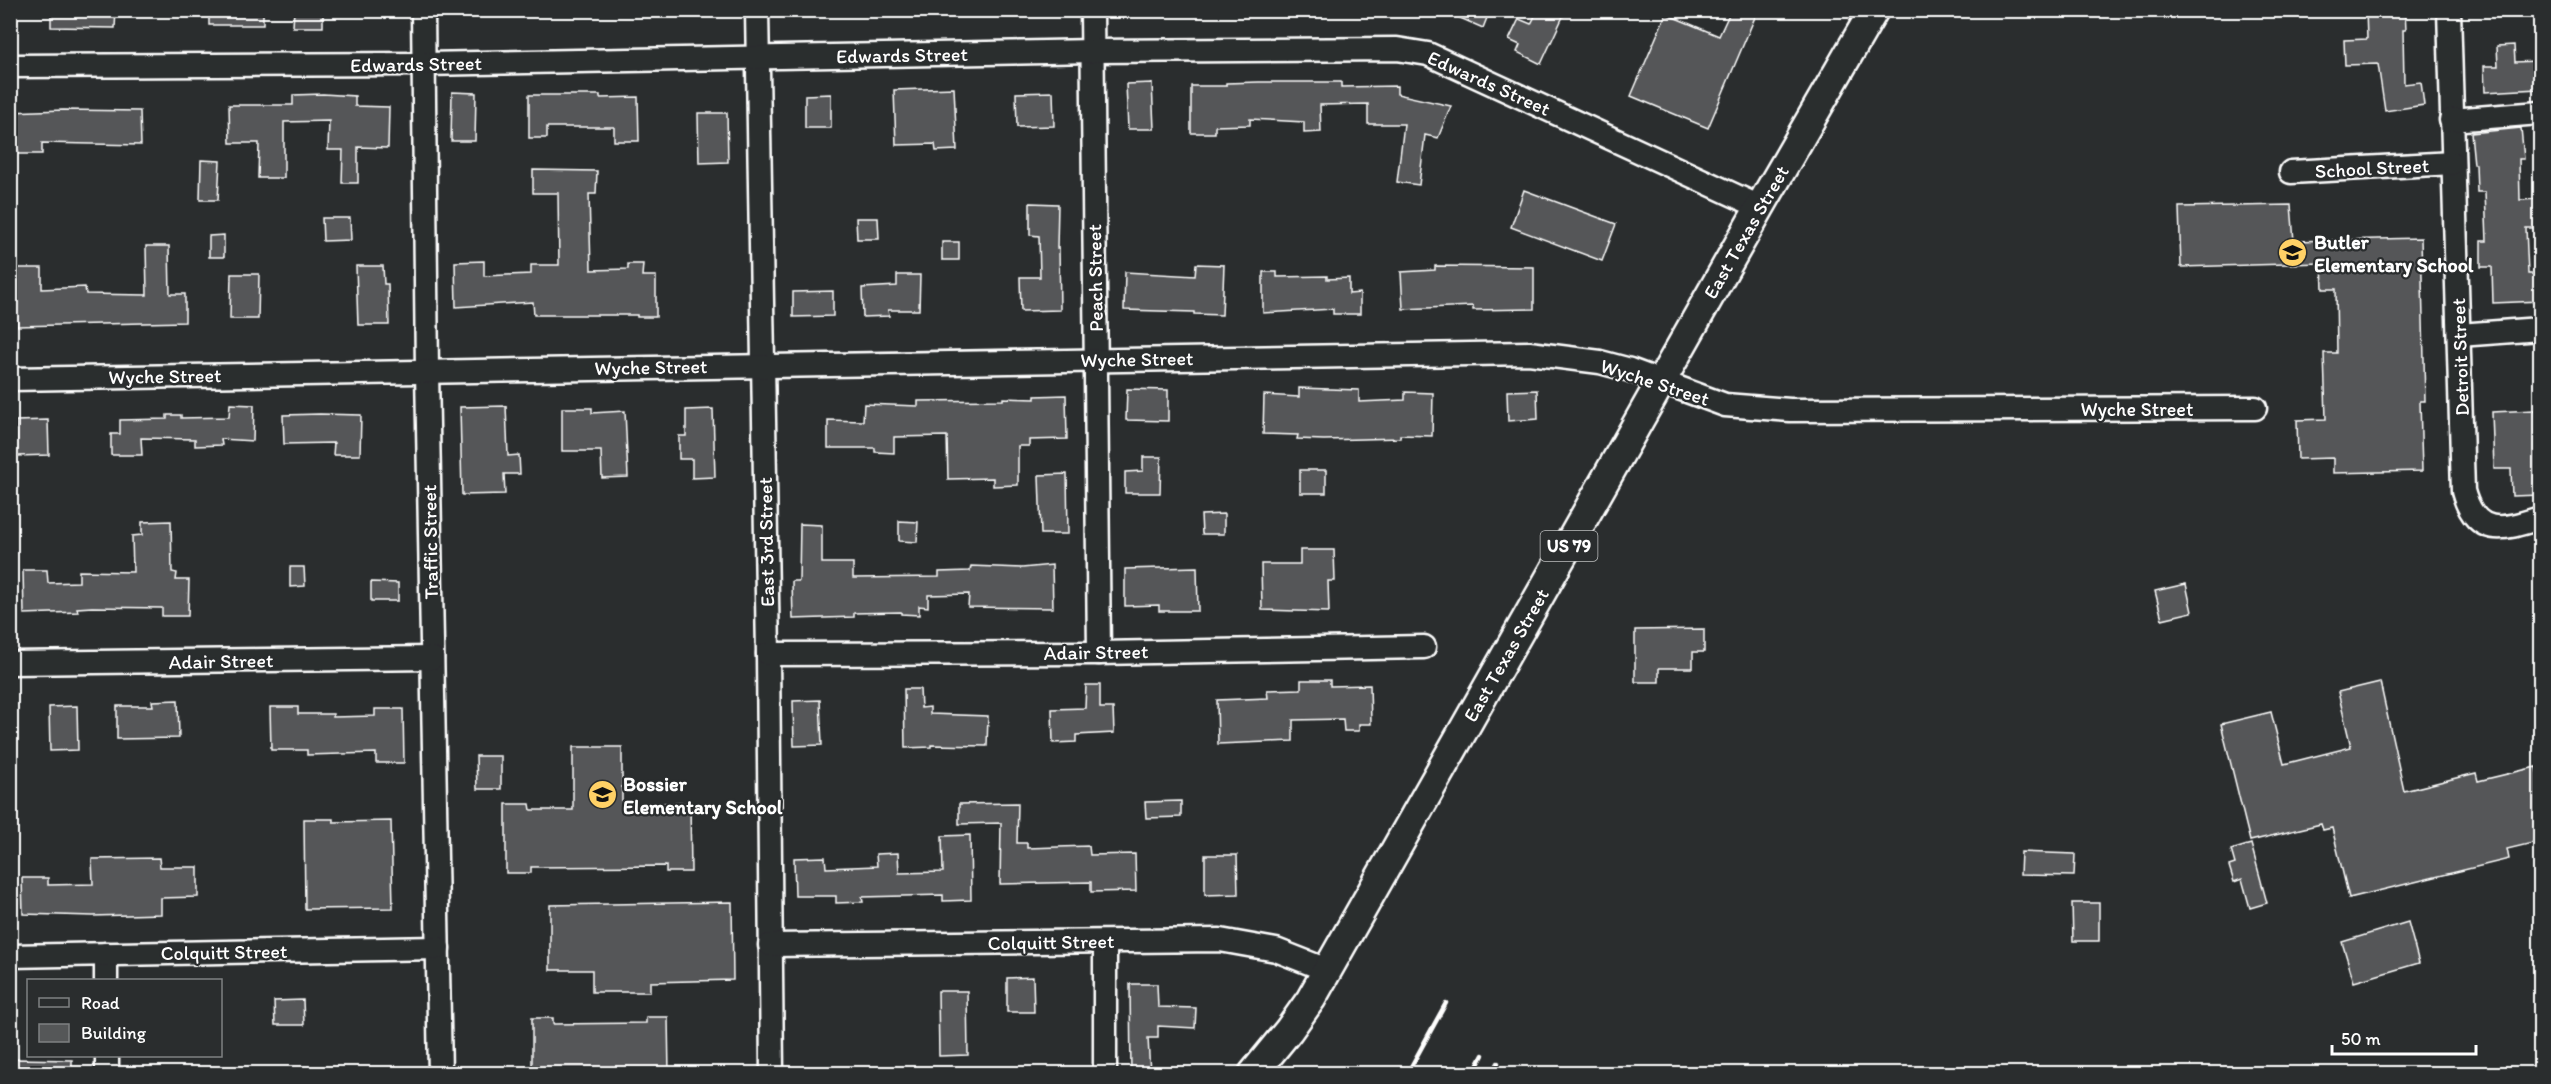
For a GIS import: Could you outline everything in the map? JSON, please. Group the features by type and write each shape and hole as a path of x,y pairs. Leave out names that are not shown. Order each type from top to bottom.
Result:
{"main road":[{"name":"East Texas Street","path":"1253,1074 1289,1030 1328,970 1874,10"}],"street":[{"name":"Traffic Street","path":"423,10 440,1074"},
{"name":"East 3rd Street","path":"757,10 768,654 772,1074"},
{"name":"Peach Street","path":"1092,10 1099,653"},
{"name":"Detroit Street","path":"2449,10 2463,491 2468,508 2476,521 2491,527 2508,528 2541,518"},
{"name":"Edwards Street","path":"10,66 424,64 1093,51 1397,49 1428,54 1760,207"},
{"path":"2451,120 2541,113"},
{"name":"School Street","path":"2291,172 2453,163"},
{"path":"2460,335 2541,329"},
{"name":"Wyche Street","path":"10,379 1529,353 1600,362 1725,405 1790,410 2255,408"},
{"name":"Adair Street","path":"768,654 1099,653 1424,647"},
{"name":"Adair Street","path":"10,663 432,658"},
{"name":"Colquitt Street","path":"770,945 1220,940 1276,950 1328,970"},
{"path":"1105,942 1105,1074"},
{"name":"Colquitt Street","path":"10,956 438,948"},
{"path":"106,954 106,979"},
{"path":"106,1057 106,1074"}],"building":[{"path":"51,10 116,10 115,28 51,27"},
{"path":"209,10 263,10 263,25 209,25"},
{"path":"294,10 323,10 323,27 293,27"},
{"path":"1442,10 1490,10 1483,28"},
{"path":"1538,10 1566,10 1541,64 1517,52 1520,45 1509,40 1519,19 1531,24"},
{"path":"1731,10 1758,10 1708,128 1631,96 1666,14 1719,36"},
{"path":"2366,10 2405,10 2404,84 2421,82 2424,105 2385,111 2378,64 2345,65 2344,40 2367,39"},
{"path":"2514,45 2515,62 2537,61 2538,89 2485,92 2484,66 2498,66 2497,46"},
{"path":"1341,82 1341,87 1397,86 1397,94 1451,106 1438,138 1425,135 1419,185 1397,182 1404,124 1368,124 1368,104 1320,105 1321,132 1304,133 1304,122 1250,119 1250,125 1215,126 1215,133 1191,133 1191,86 1226,86 1226,83"},
{"path":"1152,83 1154,129 1128,129 1126,84"},
{"path":"954,88 957,150 936,151 935,144 896,145 894,90"},
{"path":"452,92 476,93 475,141 451,141"},
{"path":"1053,92 1054,126 1017,127 1016,93"},
{"path":"831,94 831,128 805,128 805,95"},
{"path":"293,95 355,96 355,106 389,107 388,148 358,147 358,183 342,183 343,150 328,150 329,121 284,122 284,178 258,178 259,143 230,143 229,105 293,105"},
{"path":"529,95 638,97 639,141 614,141 614,127 547,127 547,138 529,138"},
{"path":"140,111 141,145 42,143 42,154 18,154 18,151 10,151 10,112"},
{"path":"698,113 727,113 728,162 699,163"},
{"path":"2521,128 2524,159 2519,159 2520,200 2541,199 2541,228 2526,228 2528,274 2540,274 2541,301 2493,303 2492,267 2481,267 2481,241 2487,241 2485,192 2477,192 2476,164 2474,164 2471,133"},
{"path":"201,160 220,161 218,200 200,200"},
{"path":"533,170 597,171 596,194 589,194 591,270 628,269 628,264 643,264 642,276 656,276 656,317 534,315 533,302 456,307 455,262 484,261 484,276 531,274 531,265 559,265 558,193 533,193"},
{"path":"1524,190 1616,224 1602,261 1511,227"},
{"path":"1030,203 1058,204 1057,248 1059,248 1060,310 1021,311 1020,277 1040,277 1039,236 1030,235"},
{"path":"2291,205 2294,241 2421,238 2425,401 2420,401 2422,471 2333,473 2333,458 2298,459 2297,420 2326,419 2324,353 2337,353 2336,289 2323,289 2322,263 2181,267 2179,207"},
{"path":"322,218 350,218 351,240 323,241"},
{"path":"856,218 878,218 879,239 857,239"},
{"path":"224,235 224,257 209,257 209,236"},
{"path":"942,242 959,242 959,260 942,260"},
{"path":"146,246 169,246 170,294 185,294 185,322 17,326 16,268 42,268 42,289 85,287 86,294 147,295"},
{"path":"1196,264 1224,265 1222,315 1124,310 1125,272 1195,276"},
{"path":"356,266 383,266 384,284 388,284 389,325 358,325"},
{"path":"1435,266 1534,267 1534,309 1473,310 1473,306 1403,309 1401,272 1435,270"},
{"path":"1263,272 1277,272 1277,277 1349,278 1349,294 1360,293 1360,314 1333,314 1333,309 1263,313"},
{"path":"231,274 259,274 258,319 230,319"},
{"path":"897,275 920,275 919,310 888,310 889,316 863,317 862,288 897,286"},
{"path":"833,291 833,316 793,317 793,292"},
{"path":"1299,388 1359,390 1359,402 1405,400 1405,392 1433,393 1432,436 1400,435 1400,438 1324,440 1297,439 1298,435 1263,434 1264,395 1299,397"},
{"path":"1127,389 1168,390 1168,421 1126,420"},
{"path":"1537,390 1538,419 1508,421 1507,391"},
{"path":"1066,395 1067,439 1029,440 1029,446 1018,446 1018,485 993,486 993,478 948,479 947,436 894,437 894,453 875,452 875,448 828,448 828,420 863,421 864,404 918,406 918,401 1035,399 1035,396"},
{"path":"230,404 254,405 253,441 221,439 222,445 195,446 195,439 141,438 142,455 111,455 111,434 120,434 120,420 167,419 167,415 181,415 181,418 229,417"},
{"path":"506,406 508,456 519,455 520,474 504,474 505,494 462,495 460,407"},
{"path":"562,408 592,408 592,413 625,411 628,477 602,478 601,451 562,451"},
{"path":"713,409 715,477 692,478 692,459 679,459 679,436 686,436 686,410"},
{"path":"2535,410 2537,445 2541,445 2541,495 2512,496 2511,469 2494,469 2492,412"},
{"path":"283,415 361,415 360,455 333,455 334,443 284,444"},
{"path":"48,420 49,455 17,456 16,421"},
{"path":"1143,457 1161,457 1160,493 1125,493 1125,472 1143,471"},
{"path":"1300,470 1326,470 1326,493 1300,493"},
{"path":"1067,474 1068,534 1041,534 1039,475"},
{"path":"1224,514 1224,534 1202,534 1201,515"},
{"path":"171,521 172,572 177,573 176,580 189,580 188,616 162,616 162,608 92,607 77,608 78,612 24,614 23,570 47,570 48,583 79,582 79,571 133,572 132,536 142,535 142,522"},
{"path":"899,521 918,522 917,542 899,541"},
{"path":"800,524 822,525 822,563 853,563 853,578 939,577 939,572 970,571 971,566 1022,568 1052,565 1053,608 968,607 969,594 928,595 928,607 919,606 919,615 901,614 901,612 854,613 854,617 793,619 792,581 799,581"},
{"path":"1300,550 1334,550 1335,581 1328,581 1329,612 1262,610 1261,564 1300,564"},
{"path":"290,567 304,567 305,586 290,587"},
{"path":"1197,567 1198,611 1159,611 1159,605 1125,606 1125,569"},
{"path":"371,582 398,583 398,601 371,601"},
{"path":"2186,584 2192,612 2162,619 2155,591"},
{"path":"1704,629 1704,652 1693,652 1693,668 1659,668 1659,682 1635,682 1635,630"},
{"path":"1301,680 1330,680 1330,686 1370,685 1371,724 1359,724 1359,731 1344,731 1343,719 1293,720 1293,741 1218,744 1217,700 1268,698 1267,690 1301,689"},
{"path":"2380,682 2404,791 2476,773 2478,781 2536,767 2541,786 2541,841 2507,849 2509,859 2349,898 2332,828 2323,830 2321,824 2250,841 2221,724 2271,712 2284,764 2351,747 2338,692"},
{"path":"1086,685 1100,685 1100,708 1113,708 1114,733 1076,735 1076,742 1053,743 1052,709 1085,708"},
{"path":"904,689 920,689 921,708 930,707 930,714 988,716 987,746 931,745 931,747 905,748"},
{"path":"178,700 179,738 117,739 117,706 153,706 152,701"},
{"path":"820,700 822,745 794,746 793,701"},
{"path":"77,706 78,750 50,751 49,707"},
{"path":"270,707 298,707 298,714 333,714 333,717 375,716 375,709 403,709 404,763 376,763 376,753 307,755 307,750 271,750"},
{"path":"573,747 622,747 622,809 665,809 664,803 690,803 691,872 666,872 666,866 531,867 531,873 506,873 506,804 530,804 531,810 573,810"},
{"path":"476,756 501,756 501,789 477,789"},
{"path":"1181,801 1181,817 1146,818 1145,802"},
{"path":"1018,803 1017,843 1027,843 1027,848 1089,846 1090,855 1135,854 1136,891 1091,892 1091,882 1000,884 1001,823 959,824 959,804"},
{"path":"304,819 333,819 333,822 391,821 393,908 305,909"},
{"path":"970,835 971,900 943,901 943,895 862,897 863,902 836,903 836,896 795,896 794,858 825,857 826,868 877,866 876,854 898,853 899,873 943,872 942,836"},
{"path":"2251,844 2267,903 2250,908 2242,879 2234,882 2229,866 2235,864 2231,850"},
{"path":"2021,852 2075,854 2074,876 2020,875"},
{"path":"1205,855 1237,855 1238,894 1205,895"},
{"path":"159,858 160,867 198,867 198,897 161,898 161,914 93,916 23,914 22,878 48,878 48,885 93,884 92,859"},
{"path":"732,902 733,980 650,982 650,992 592,992 592,970 550,970 550,905"},
{"path":"2072,903 2099,903 2099,941 2073,941"},
{"path":"2408,922 2419,963 2354,982 2342,942"},
{"path":"1033,977 1034,1012 1007,1012 1007,978"},
{"path":"1130,984 1157,984 1158,1007 1196,1008 1195,1028 1158,1026 1158,1038 1148,1038 1150,1074 1131,1074"},
{"path":"938,991 967,991 968,1055 939,1056"},
{"path":"303,1000 304,1025 275,1025 274,1001"},
{"path":"646,1017 668,1017 669,1074 532,1074 532,1018 553,1018 553,1024 646,1023"},
{"path":"14,1059 72,1060 72,1074 13,1074"}],"railway":[{"path":"1407,1074 1446,1003"},
{"path":"1473,1074 1483,1055"},
{"path":"1492,1074 1498,1063"},
{"path":"2526,1074 2540,1069"}],"place":[{"name":"Butler Elementary School","path":"2293,253"},
{"name":"Bossier Elementary School","path":"602,795"}]}
